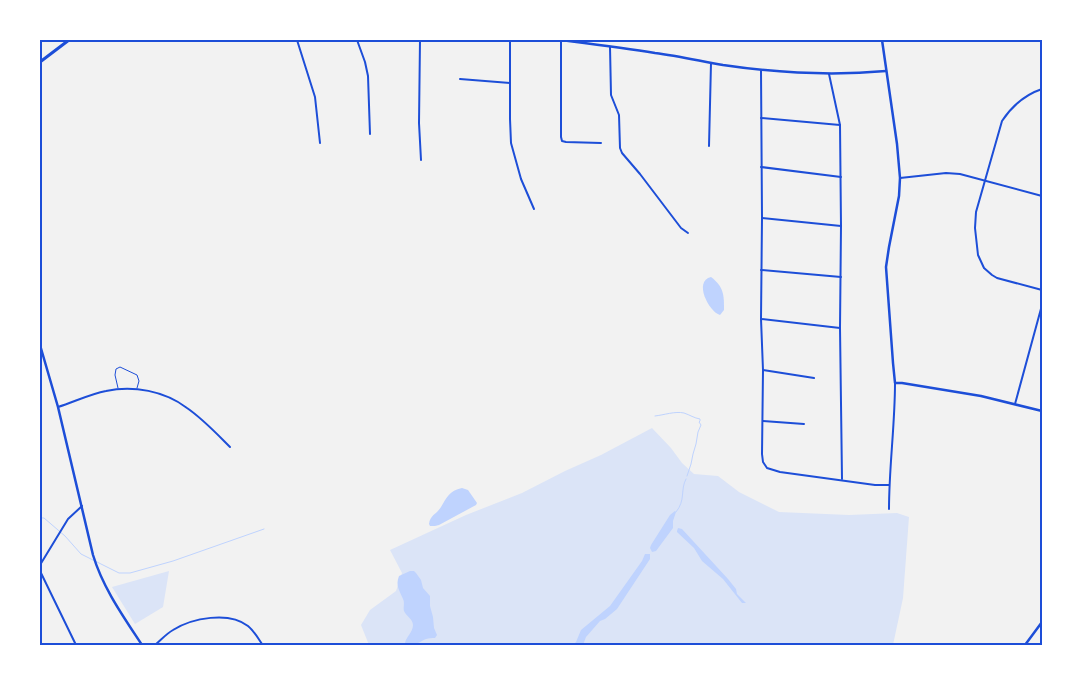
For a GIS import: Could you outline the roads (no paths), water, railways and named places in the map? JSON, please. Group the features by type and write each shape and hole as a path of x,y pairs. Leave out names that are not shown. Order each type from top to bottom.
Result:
{"main road":[{"path":"40,62 68,40"}],"street":[{"path":"297,40 315,96 320,143"},
{"path":"357,40 368,76 370,134"},
{"path":"420,40 419,123 421,160"},
{"path":"510,40 511,143 521,179 534,209"},
{"path":"601,143 566,142 562,141 560,137 561,40 761,69 829,74 886,71"},
{"path":"882,40 900,178 899,196 886,267 895,383 888,509"},
{"path":"610,47 611,95 619,115 620,148 622,153 681,228 688,232"},
{"path":"709,146 711,63"},
{"path":"761,69 762,454 764,465 771,470 875,485 889,485"},
{"path":"829,74 840,125 842,479"},
{"path":"460,79 510,84"},
{"path":"1042,89 1019,102 1002,121 975,220 977,247 981,262 988,272 997,278 1042,290"},
{"path":"761,118 840,125"},
{"path":"761,167 841,177"},
{"path":"900,178 953,173 1042,196"},
{"path":"762,218 841,226"},
{"path":"762,270 841,277"},
{"path":"1014,404 1042,305"},
{"path":"761,319 840,328"},
{"path":"40,345 58,407 98,570 106,588 142,645"},
{"path":"763,370 814,378"},
{"path":"895,383 981,396 1042,411"},
{"path":"58,407 96,393 118,389 137,389 161,394 188,408 230,447"},
{"path":"763,421 804,424"},
{"path":"40,566 64,524 82,506"},
{"path":"40,571 76,645"},
{"path":"155,645 174,629 184,624 199,619 218,617 235,620 248,626 262,644"},
{"path":"1025,645 1042,622"}],"lane":[{"path":"118,389 116,369 120,367 137,376 139,384 137,389"}],"water":[{"path":"711,277 719,284 724,300 724,310 720,315 711,308 703,290 703,284"},
{"path":"462,488 468,490 477,503 476,505 439,525 430,526 431,519 449,495"},
{"path":"675,511 673,528 656,551 652,552 651,545 670,515"},
{"path":"678,528 682,529 728,579 736,589 737,594 746,603 742,603 723,579 702,561 694,548 677,532"},
{"path":"645,554 650,554 650,559 617,609 600,621 586,637 583,645 573,645 581,630 610,606"},
{"path":"410,571 416,573 421,580 423,588 430,596 430,606 437,635 435,638 429,638 413,645 405,643 413,625 404,611 404,600 398,588 399,576"}],"waterway":[{"path":"655,416 684,413 700,419 701,425 687,476"},
{"path":"676,512 681,503 686,479"},
{"path":"40,518 44,518 65,536 81,554 119,573 130,573 173,561 264,529"}]}
